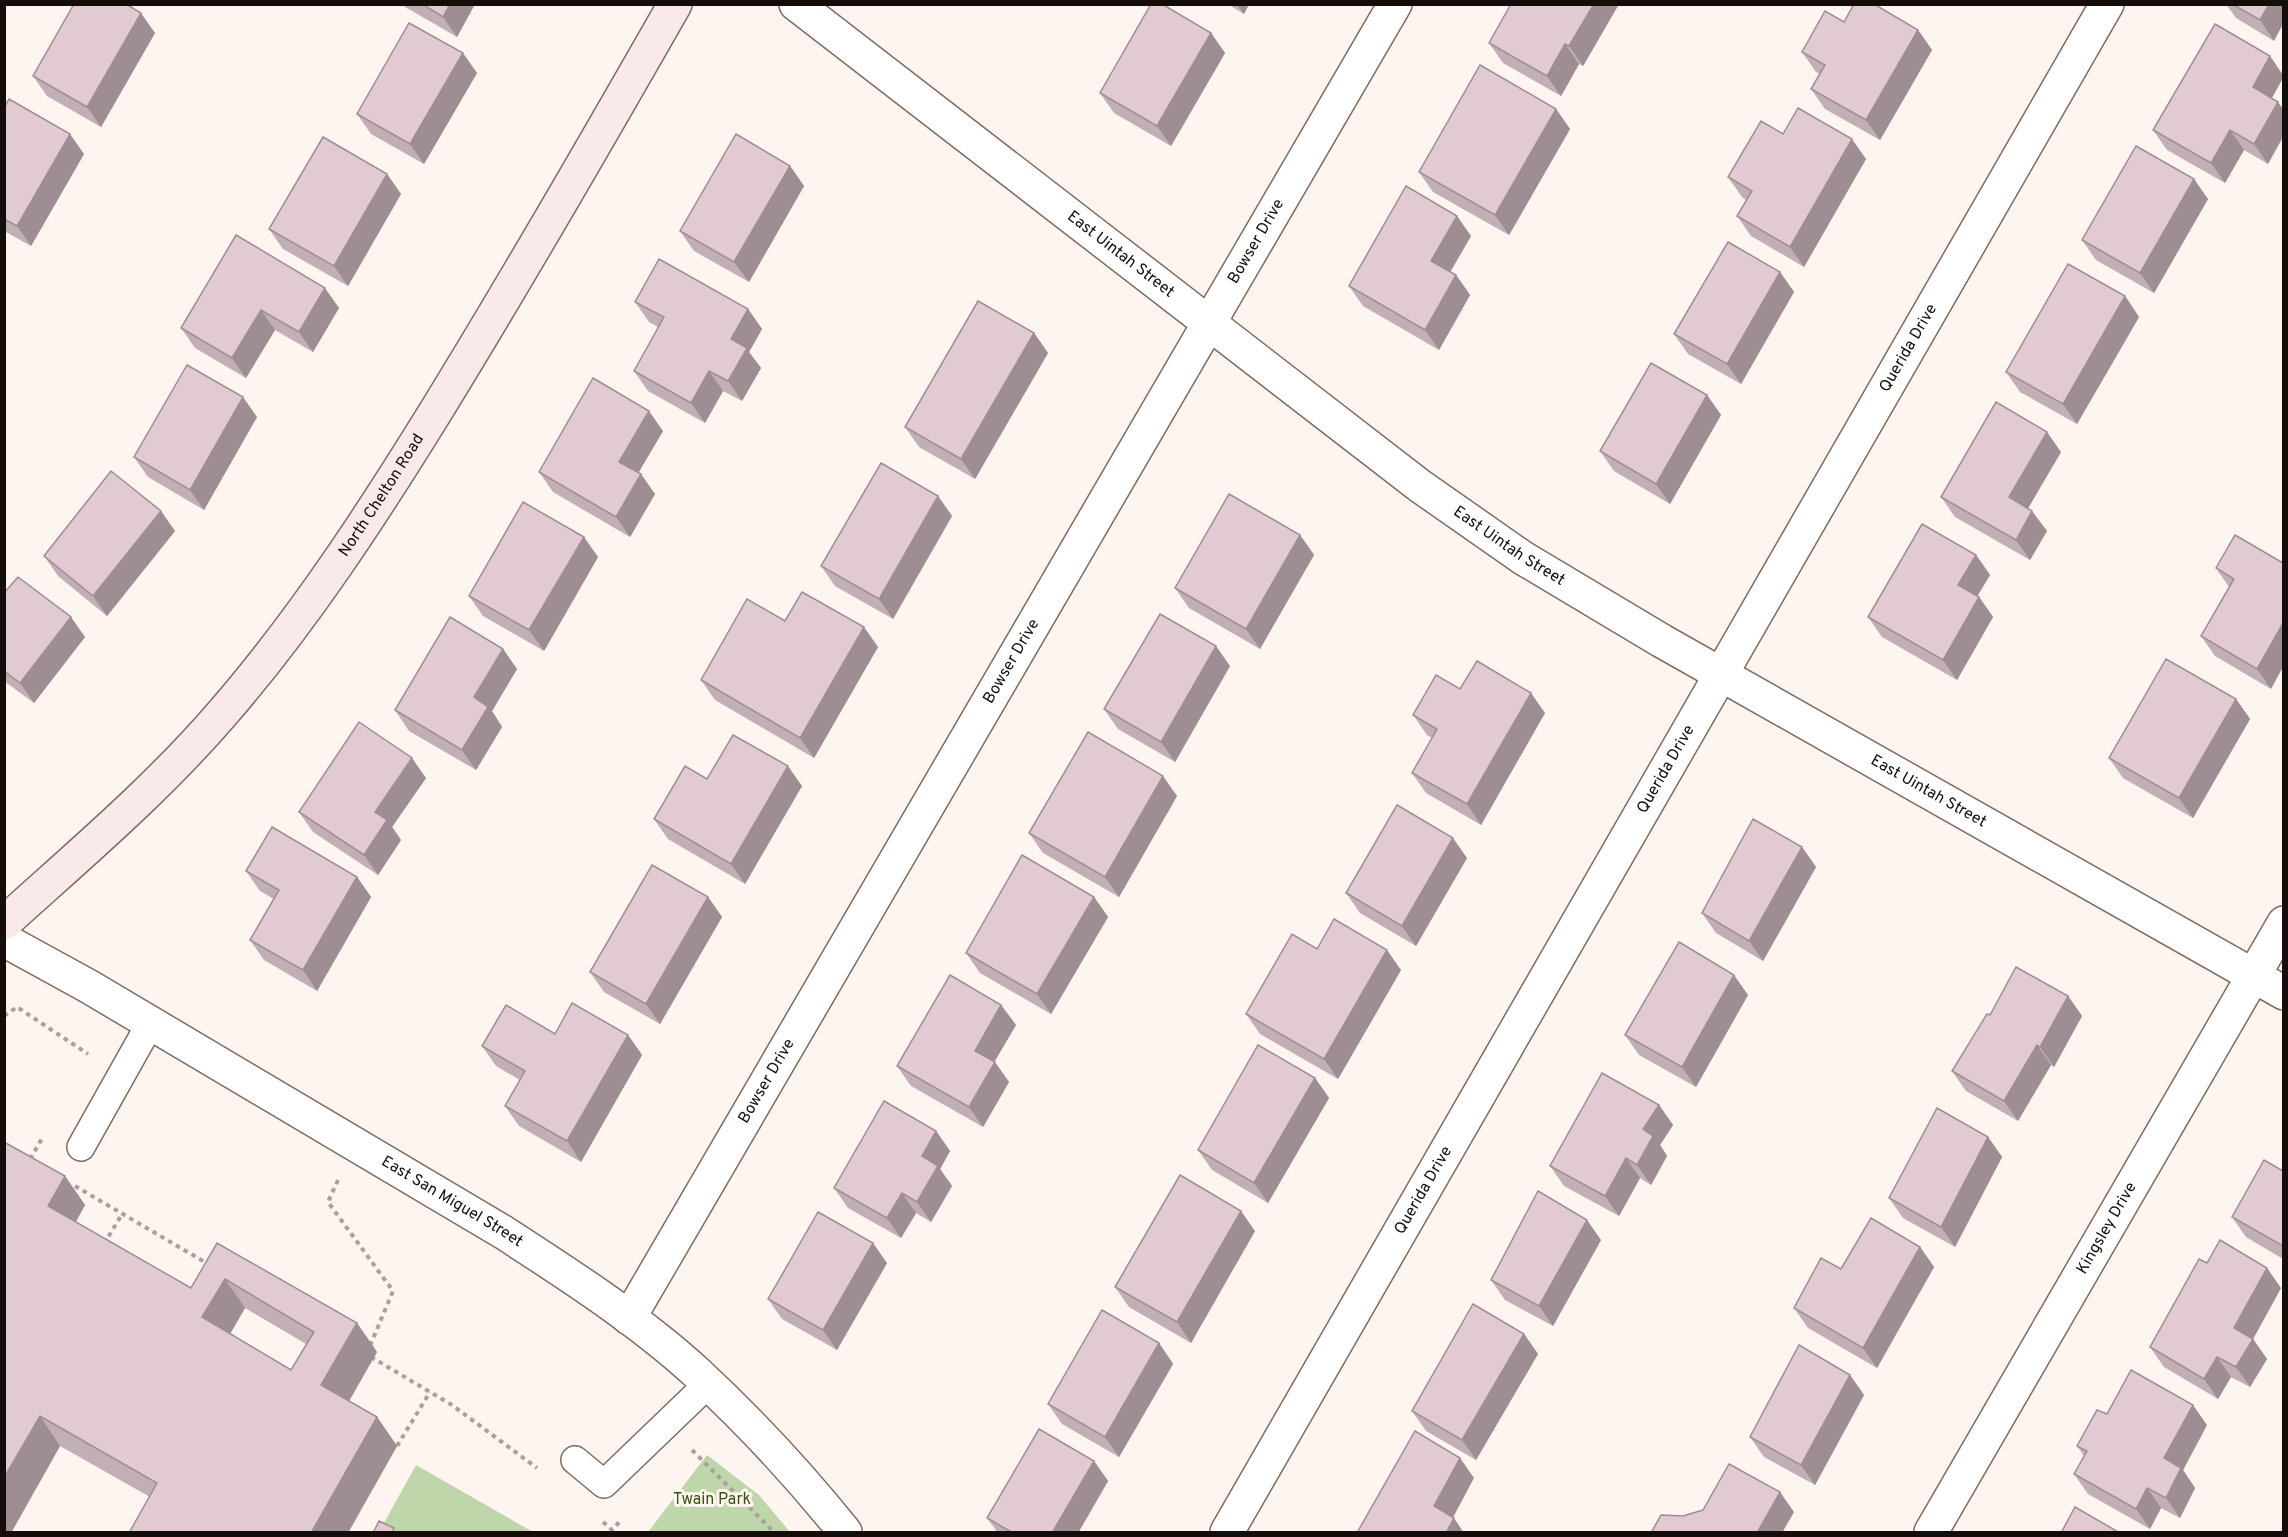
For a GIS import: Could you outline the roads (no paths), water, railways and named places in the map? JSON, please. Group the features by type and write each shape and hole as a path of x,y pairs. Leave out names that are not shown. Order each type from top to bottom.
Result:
{"main road":[{"name":"North Chelton Road","path":"4,923 152,787 220,717 272,653 336,565 407,458 481,338 675,4"}],"street":[{"name":"East Uintah Street","path":"796,4 1420,486 1523,558 1720,674 2283,993"},
{"name":"Bowser Drive","path":"628,1318 1395,4"},
{"name":"Querida Drive","path":"1227,1533 2107,4"},
{"name":"Kingsley Drive","path":"1931,1533 2283,923"},
{"name":"East San Miguel Street","path":"4,940 503,1232 566,1273 628,1318 708,1384 744,1419 822,1504 845,1533"}],"lane":[{"path":"81,1147 150,1024"},
{"path":"575,1460 604,1484 708,1384"}],"park label":[{"name":"Twain Park","path":"712,1500"}]}
